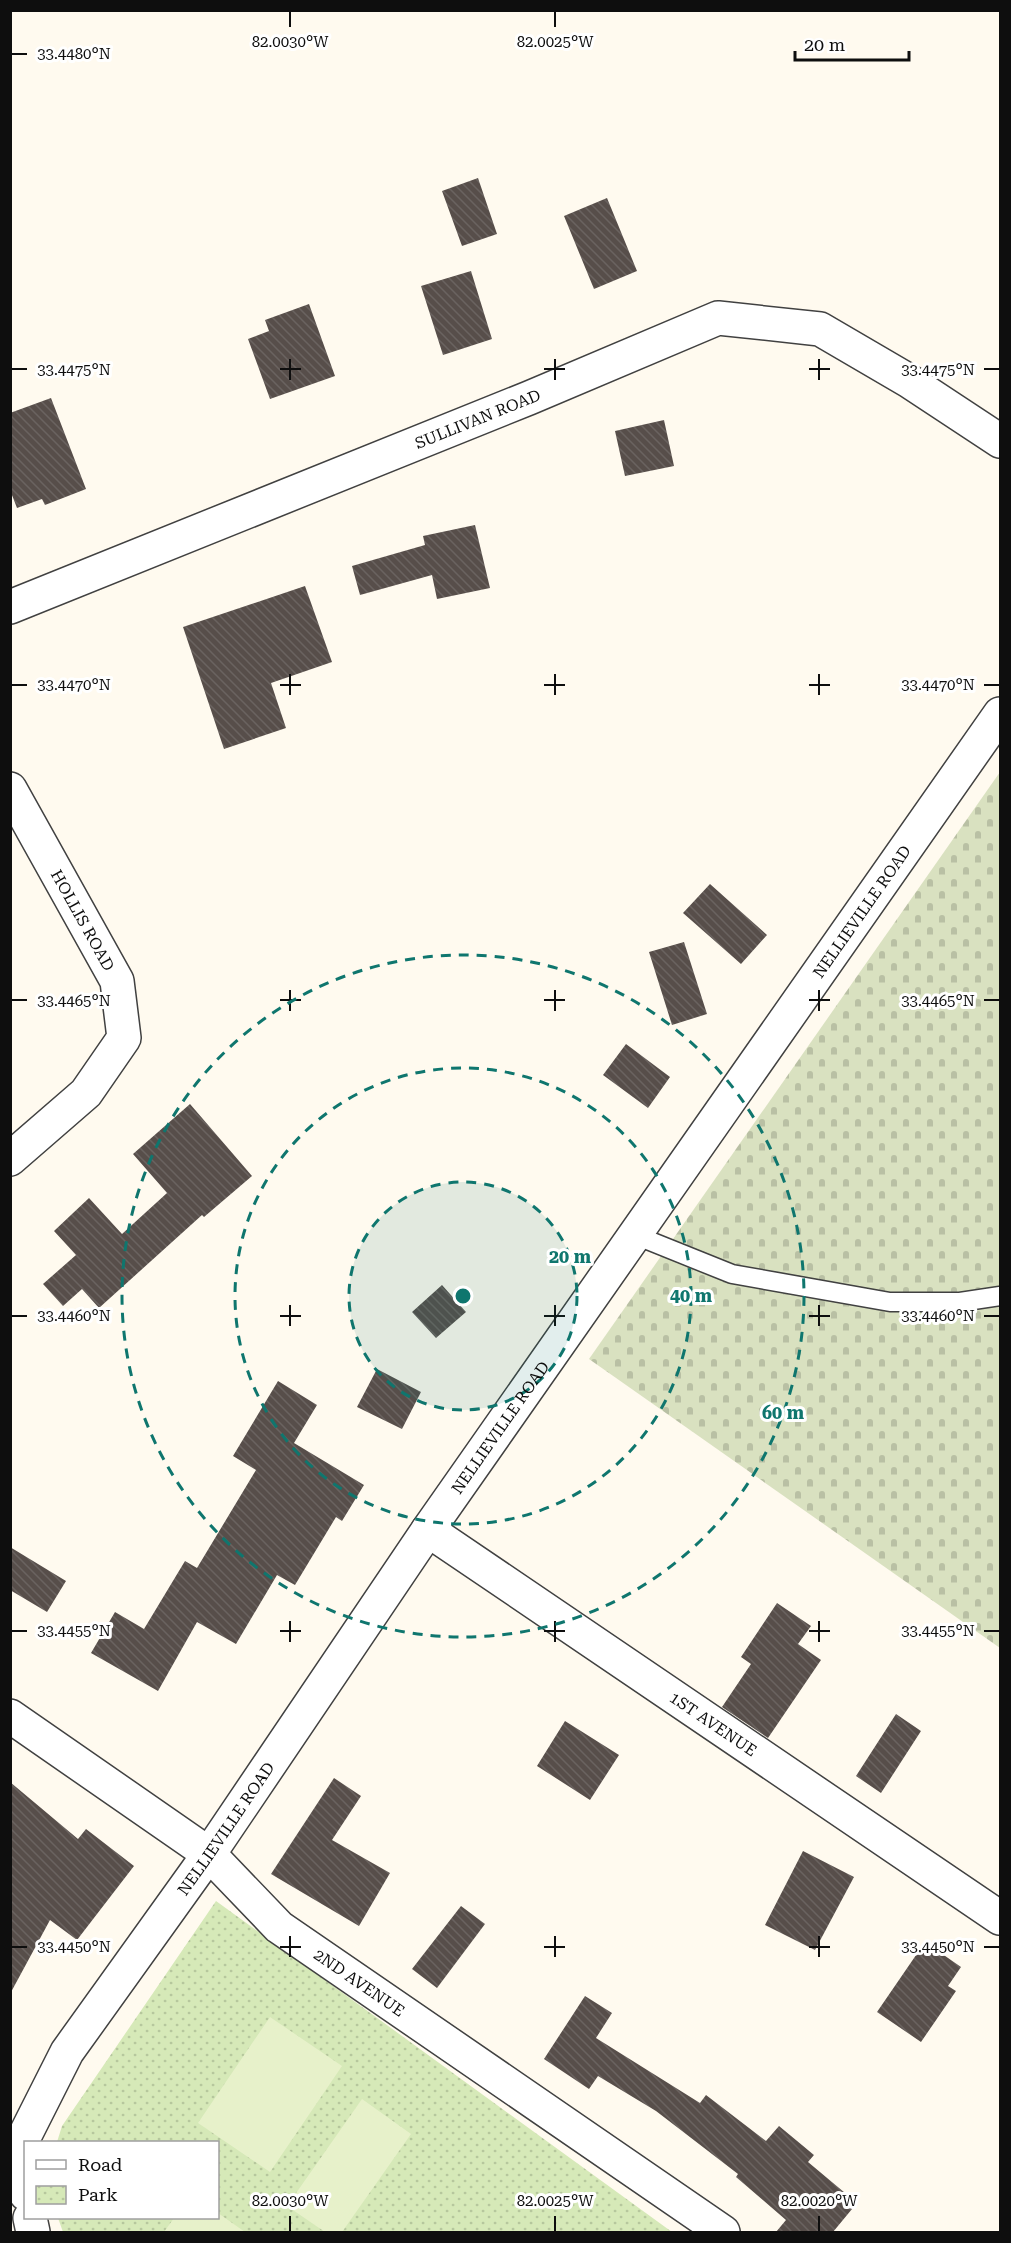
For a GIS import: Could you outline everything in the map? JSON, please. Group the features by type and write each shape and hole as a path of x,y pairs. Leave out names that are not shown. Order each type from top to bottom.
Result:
{"street":[{"name":"SULLIVAN ROAD","path":"10,607 529,398 718,318 820,329 909,381 1000,441"},
{"name":"NELLIEVILLE ROAD","path":"24,2184 17,2151 67,2052 209,1854 428,1530 1000,714"},
{"name":"HOLLIS ROAD","path":"10,789 117,981 124,1038 86,1093 10,1159"},
{"name":"1ST AVENUE","path":"428,1530 1000,1918"},
{"name":"2ND AVENUE","path":"10,1716 209,1854 279,1927 723,2232"}],"lane":[{"path":"635,1235 732,1274 879,1301 960,1302 1000,1296"}],"green space":[{"path":"1000,772 1000,1648 589,1359"},
{"path":"216,1901 672,2232 63,2232 58,2219 219,2219 219,2141 57,2141 62,2126"},
{"path":"270,2017 342,2066 270,2172 198,2123"},
{"path":"362,2099 411,2134 342,2232 325,2232 287,2206"},
{"path":"219,2214 245,2232 164,2232 173,2219 219,2219"}],"building":[{"path":"478,178 497,234 462,246 442,191"},
{"path":"607,198 637,271 594,289 564,216"},
{"path":"471,271 492,339 443,355 421,286"},
{"path":"309,304 335,376 270,399 248,339 269,331 265,320"},
{"path":"51,398 86,489 45,505 42,499 17,508 10,490 10,413"},
{"path":"664,420 674,466 625,476 615,431"},
{"path":"475,525 490,588 437,599 432,575 360,595 352,566 425,545 423,536"},
{"path":"305,586 332,662 271,683 286,728 224,749 183,627"},
{"path":"710,884 767,935 741,964 683,913"},
{"path":"684,942 707,1014 672,1025 649,952"},
{"path":"626,1044 670,1077 648,1108 603,1075"},
{"path":"190,1104 252,1176 204,1217 202,1215 99,1308 82,1289 63,1306 43,1284 76,1255 54,1231 89,1198 122,1234 167,1193 133,1154"},
{"path":"442,1285 466,1312 436,1338 412,1312"},
{"path":"377,1369 421,1392 402,1429 357,1407"},
{"path":"278,1381 317,1405 294,1443 364,1485 342,1521 336,1517 295,1585 277,1575 236,1644 197,1622 158,1691 91,1653 115,1612 144,1629 185,1561 197,1568 256,1470 233,1456"},
{"path":"10,1547 66,1581 47,1612 10,1590"},
{"path":"777,1603 811,1626 798,1644 821,1660 768,1738 722,1707 751,1664 741,1657"},
{"path":"896,1714 921,1731 881,1793 856,1776"},
{"path":"565,1721 619,1755 590,1800 537,1766"},
{"path":"334,1778 361,1796 332,1840 390,1873 359,1926 271,1874"},
{"path":"10,1782 78,1839 86,1829 134,1866 77,1940 50,1920 10,1994"},
{"path":"803,1851 854,1877 815,1950 765,1925"},
{"path":"461,1906 485,1924 437,1988 412,1969"},
{"path":"925,1942 961,1967 948,1986 956,1991 921,2042 877,2012"},
{"path":"585,1996 612,2013 596,2038 700,2103 706,2095 766,2141 779,2126 814,2155 808,2162 857,2203 833,2232 776,2232 786,2220 736,2177 738,2174 656,2111 598,2076 589,2089 544,2059"}]}
